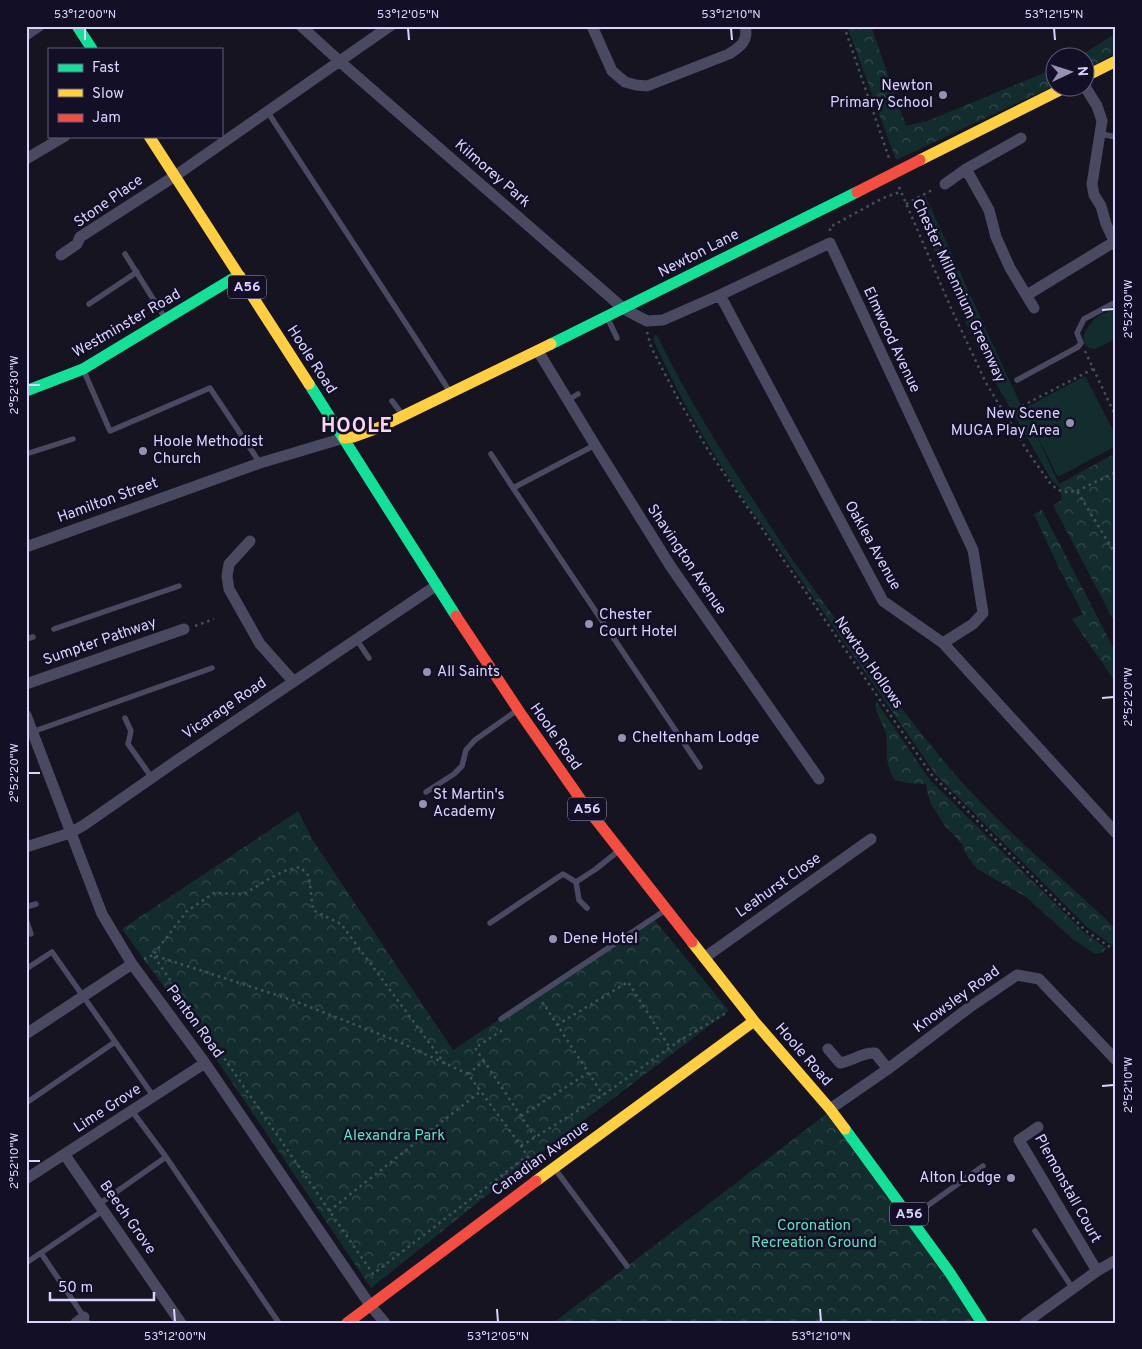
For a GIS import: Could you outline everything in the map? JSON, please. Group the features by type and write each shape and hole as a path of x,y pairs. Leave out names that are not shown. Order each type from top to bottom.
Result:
{"main road":[{"path":"77,26 91,48"},
{"path":"1094,73 1116,61"},
{"name":"Newton Lane","path":"344,438 353,437 378,428 538,351 1044,98"},
{"name":"Hoole Road","path":"150,138 518,710 580,799 754,1021 830,1109 912,1218 982,1323"},
{"name":"Westminster Road","path":"26,391 83,369 240,276"},
{"name":"Canadian Avenue","path":"347,1323 541,1177 754,1021"}],"street":[{"path":"26,36 39,26"},
{"name":"Kilmorey Park","path":"301,26 624,309"},
{"name":"Stone Place","path":"61,255 77,244 80,237 175,176 390,26"},
{"path":"592,26 612,71 625,82 647,86 729,54 745,41 745,26"},
{"path":"1027,295 1115,243 1106,224 1101,206 1094,196 1092,184 1102,121 1092,98"},
{"path":"26,159 62,138"},
{"path":"944,184 966,169 1021,138"},
{"path":"966,169 989,210 996,237 1010,268 1034,308"},
{"path":"624,309 647,322 663,320 830,244"},
{"name":"Elmwood Avenue","path":"830,244 973,550 983,612 972,624 943,642"},
{"name":"Oaklea Avenue","path":"720,295 883,601 943,642 1116,833"},
{"name":"Shavington Avenue","path":"538,351 573,397 595,445 671,567 819,779"},
{"name":"Hamilton Street","path":"26,547 260,463 344,438"},
{"path":"250,541 229,564 227,576 230,589 260,644 293,682"},
{"name":"Vicarage Road","path":"26,847 70,833 84,825 437,585"},
{"name":"Sumpter Pathway","path":"26,684 184,629"},
{"name":"Panton Road","path":"26,714 102,914 132,964 205,1063 370,1304 385,1323"},
{"name":"Leahurst Close","path":"704,958 871,839"},
{"path":"26,1034 132,964"},
{"name":"Knowsley Road","path":"830,1109 1017,975 1039,979 1116,1060"},
{"path":"828,1049 840,1064 867,1052 875,1053 888,1069"},
{"name":"Lime Grove","path":"26,1180 205,1063"},
{"name":"Plemonstall Court","path":"1038,1127 1019,1140 1097,1271"},
{"name":"Beech Grove","path":"65,1155 181,1323"},
{"path":"1025,1323 1097,1271 1116,1260"}],"lane":[{"path":"267,111 450,392"},
{"path":"1101,134 1116,137"},
{"path":"125,254 166,320"},
{"path":"89,304 137,272"},
{"path":"1017,380 1078,347 1081,343 1077,333 1084,319 1116,302"},
{"path":"607,317 617,338"},
{"path":"83,369 110,431 210,388 260,463"},
{"path":"392,401 403,416"},
{"path":"26,454 73,439"},
{"path":"513,488 595,445"},
{"path":"491,454 700,767"},
{"path":"54,629 178,586"},
{"path":"356,639 370,658"},
{"path":"32,732 212,668"},
{"path":"426,792 454,774 462,766 466,750 475,740 518,710"},
{"path":"125,718 131,731 128,744 152,778"},
{"path":"576,882 619,851"},
{"path":"490,923 562,874 576,882"},
{"path":"576,882 579,900 587,908"},
{"path":"26,907 36,904"},
{"path":"501,1019 666,910"},
{"path":"26,920 31,934"},
{"path":"26,969 52,952 154,1097"},
{"path":"26,1103 115,1042"},
{"path":"132,1111 166,1157 279,1323"},
{"path":"26,1263 166,1157"},
{"path":"912,1218 982,1166"},
{"path":"554,1168 627,1266"},
{"path":"1035,1231 1072,1289"},
{"path":"40,1253 82,1321"}],"path":[{"path":"844,26 891,164"},
{"name":"Chester Millennium Greenway","path":"897,183 986,383 1028,452 1050,483 1058,490 1066,492 1077,490"},
{"path":"906,204 944,184"},
{"path":"830,244 830,226 882,198 900,192"},
{"path":"1081,343 1116,417"},
{"name":"Newton Hollows","path":"651,347 678,400 708,450 931,774 1086,931 1116,951"},
{"path":"1022,406 1093,369"},
{"path":"1116,472 1077,490 1116,555"},
{"path":"184,629 214,619"},
{"path":"132,964 153,955 187,911 214,893 244,894 284,871 300,867 309,876 313,910 340,924 446,1064"},
{"path":"153,955 292,1000 397,1042 468,1074 521,1146 541,1177"},
{"path":"153,955 373,1274 527,1156"},
{"path":"557,1025 628,982 670,1048"},
{"path":"535,1008 543,1003 603,1095"},
{"path":"521,1146 603,1095 670,1048 729,1011"},
{"path":"505,1028 475,1048 535,1137"},
{"path":"468,1074 484,1061"},
{"path":"521,1116 588,1072"},
{"path":"330,1211 481,1092"}],"green space":[{"path":"847,26 871,26 906,126 927,121 1044,73 1044,91 896,160"},
{"path":"1116,33 1116,53 1094,65 1093,48"},
{"path":"926,197 1023,409 1085,376 1116,436 1116,446 1058,477 1035,432 1060,488 1052,481 994,380 965,321 913,204"},
{"path":"1116,309 1116,339 1095,349 1088,347 1083,340 1089,325 1099,316"},
{"path":"657,335 704,422 794,562 790,564 741,496 714,454 689,412 667,369 653,339"},
{"path":"1116,453 1116,625 1053,505 1062,500 1059,484"},
{"path":"1042,510 1116,653 1116,683 1072,619 1083,614 1034,514"},
{"path":"794,562 931,746 971,792 1011,833 1116,929 1116,948 1088,928 936,775 790,564"},
{"path":"876,701 930,780 1085,933 1106,948 1102,953 1095,954 1074,940 1026,897 977,869 967,856 962,844 945,826 931,804 926,784 895,780 888,764 885,730 877,714"},
{"name":"Alexandra Park","path":"298,811 314,842 453,1050 653,918 729,1011 530,1161 371,1288 210,1050 122,929"},
{"name":"Coronation Recreation Ground","path":"830,1109 990,1323 553,1323 821,1118"}],"traffic: fast":[{"path":"77,26 91,48"},
{"path":"551,344 857,192"},
{"path":"26,391 83,369 240,276"},
{"path":"309,384 456,616"},
{"path":"845,1129 950,1273 982,1323"}],"traffic: slow":[{"path":"1094,72 1116,61"},
{"path":"920,160 1044,98"},
{"path":"150,138 309,384"},
{"path":"344,438 353,437 378,428 551,344"},
{"path":"692,942 754,1021 845,1129"},
{"path":"536,1181 754,1021"}],"traffic: jam":[{"path":"857,192 920,160"},
{"path":"456,616 586,807 692,942"},
{"path":"347,1323 536,1181"}],"place":[{"name":"Newton Primary School","path":"943,95"},
{"name":"New Scene MUGA Play Area","path":"1070,423"},
{"name":"Hoole Methodist Church","path":"143,451"},
{"name":"Chester Court Hotel","path":"589,624"},
{"name":"All Saints","path":"427,672"},
{"name":"Cheltenham Lodge","path":"622,738"},
{"name":"St Martin's Academy","path":"423,804"},
{"name":"Dene Hotel","path":"553,939"},
{"name":"Alton Lodge","path":"1011,1178"}],"district":[{"name":"HOOLE","path":"357,427"}]}
